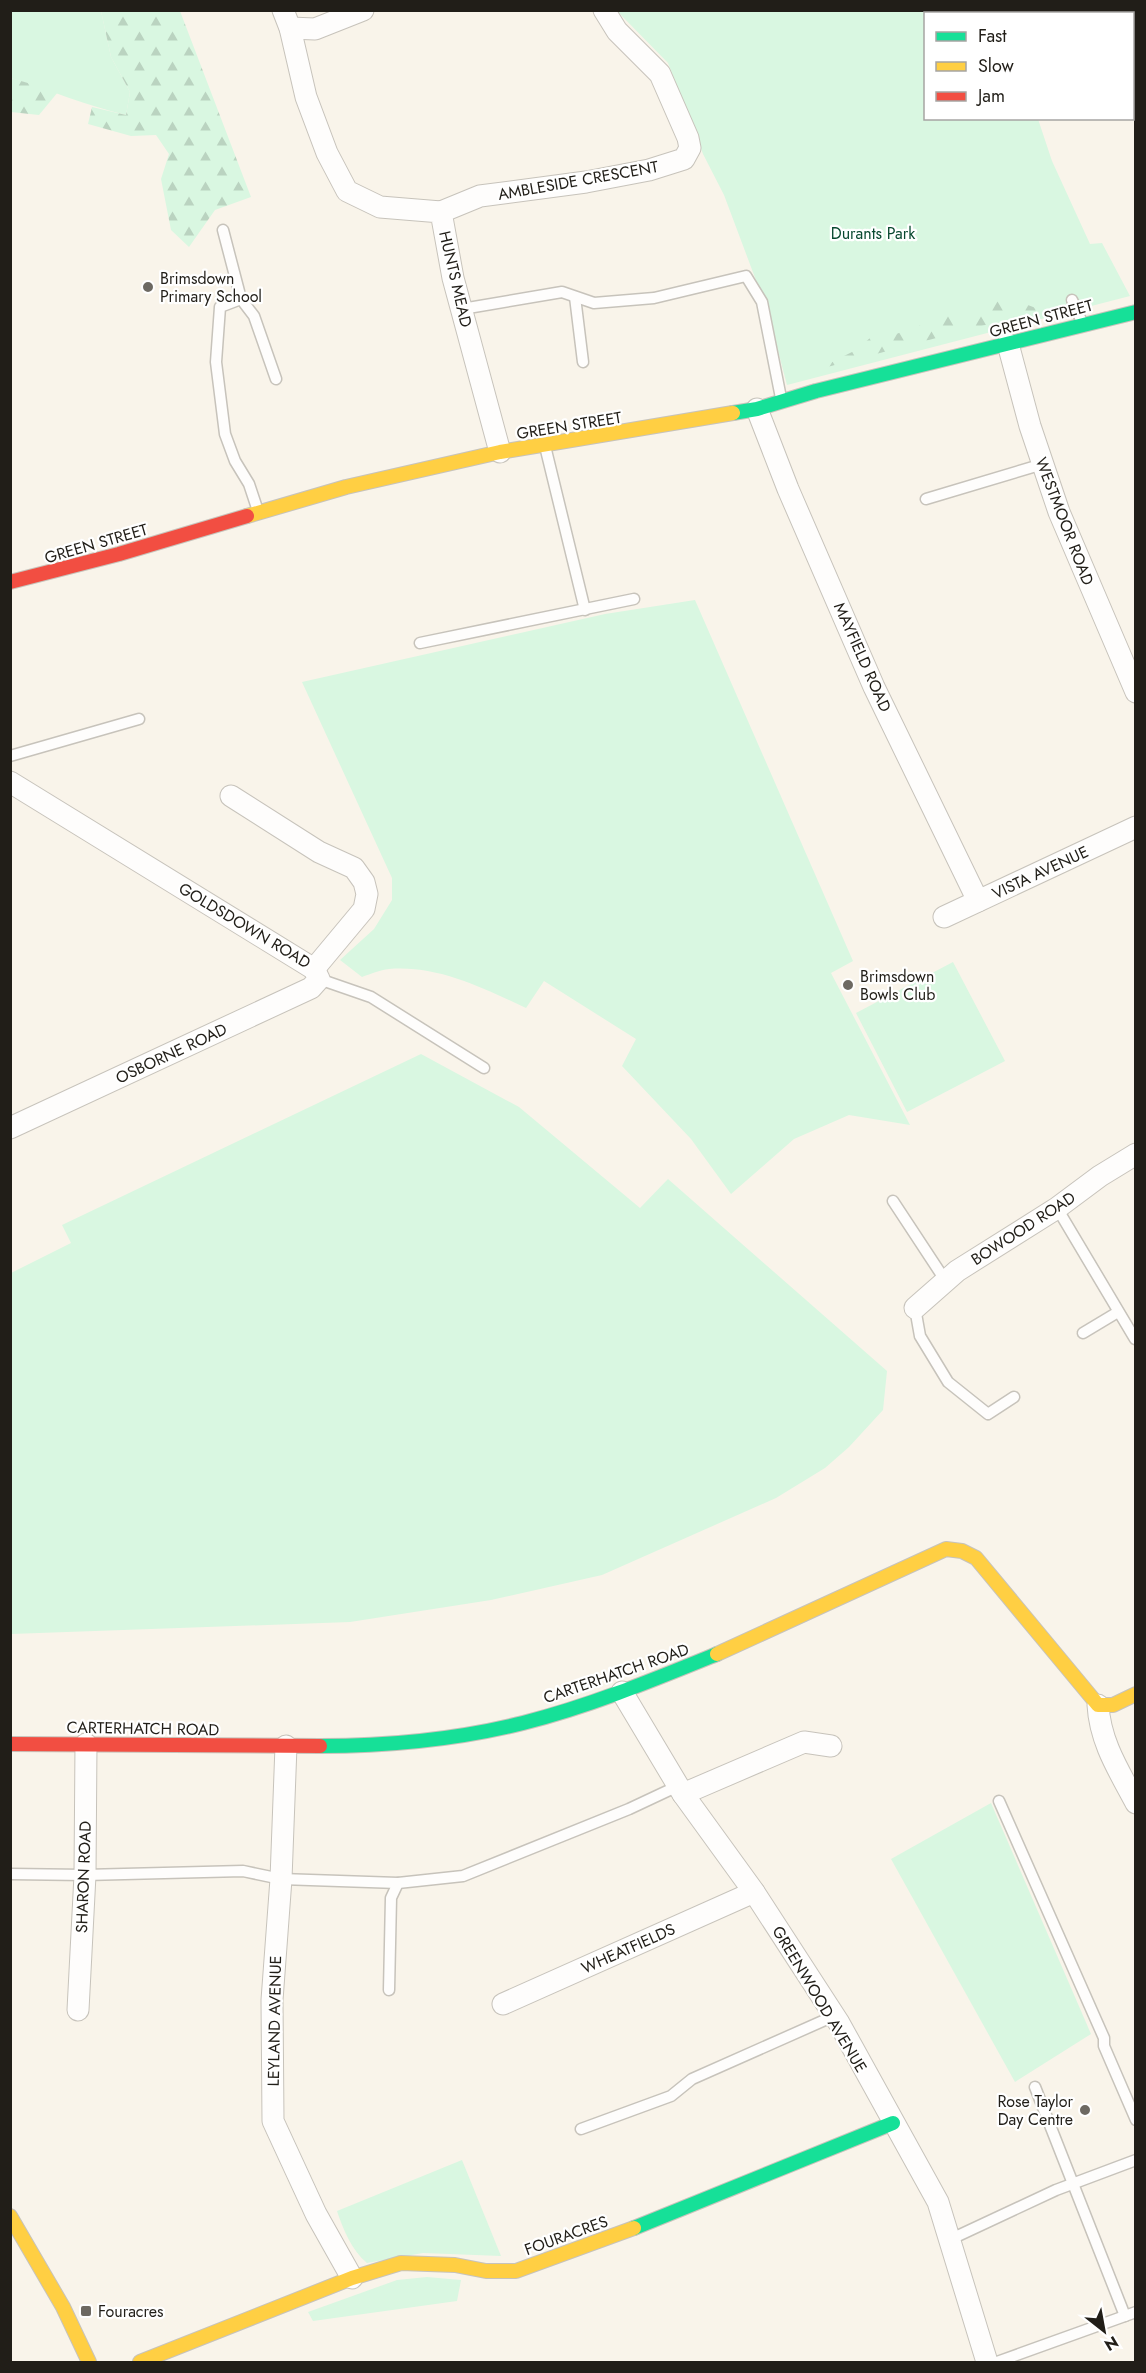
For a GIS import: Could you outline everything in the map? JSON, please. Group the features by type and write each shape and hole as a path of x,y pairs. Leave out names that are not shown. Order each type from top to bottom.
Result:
{"street":[{"path":"287,20 315,29 363,10"},
{"name":"AMBLESIDE CRESCENT","path":"441,212 480,196 586,182 649,170 684,159 690,148 688,138 660,74 617,31 604,10"},
{"name":"HUNTS MEAD","path":"287,20 306,97 327,153 347,190 380,207 441,212 453,278 500,452"},
{"name":"GREEN STREET","path":"10,582 258,514 346,487 500,452 757,409 816,391 1008,344 1082,323 1136,312"},
{"name":"WESTMOOR ROAD","path":"1008,344 1029,426 1059,512 1136,692"},
{"name":"MAYFIELD ROAD","path":"757,409 788,489 874,687 978,901"},
{"name":"GOLDSDOWN ROAD","path":"10,782 316,974 364,909 367,894 364,882 354,868 319,852 231,796"},
{"name":"VISTA AVENUE","path":"944,917 1136,827"},
{"name":"OSBORNE ROAD","path":"10,1128 311,988 316,974"},
{"name":"BOWOOD ROAD","path":"915,1308 945,1280 1136,1154"},
{"name":"CARTERHATCH ROAD","path":"10,1744 347,1746 432,1739 523,1722 622,1692 728,1650 946,1549 955,1549 976,1558 1098,1705"},
{"name":"GREENWOOD AVENUE","path":"622,1692 680,1790 754,1892 834,2016 938,2202 987,2362"},
{"path":"1136,1694 1118,1705 1108,1707 1098,1705 1099,1725 1103,1738 1136,1803"},
{"path":"680,1790 804,1742 831,1746"},
{"name":"SHARON ROAD","path":"78,2010 85,1875 86,1744"},
{"name":"LEYLAND AVENUE","path":"286,1746 281,1879 272,2000 273,2121 316,2214 352,2278"},
{"name":"WHEATFIELDS","path":"503,2004 754,1892"},
{"name":"FOURACRES","path":"140,2362 352,2278 401,2264 454,2265 486,2271 516,2271 615,2235 893,2123"},
{"path":"10,2216 63,2307 89,2362"}],"lane":[{"path":"223,230 241,299 254,316 276,379"},
{"path":"462,309 562,292 594,303 654,298 746,276 762,302 782,402"},
{"path":"575,297 583,362"},
{"path":"241,299 220,307 216,362 225,434 235,461 249,484 258,514"},
{"path":"1072,300 1082,323"},
{"path":"545,446 585,610"},
{"path":"926,499 1042,464"},
{"path":"420,643 634,599"},
{"path":"10,756 140,719"},
{"path":"316,974 371,997 483,1068"},
{"path":"893,1201 945,1280"},
{"path":"1057,1208 1136,1339"},
{"path":"915,1308 920,1336 948,1382 988,1414 1014,1397"},
{"path":"1083,1333 1118,1312"},
{"path":"10,1874 85,1875 243,1871 281,1879 398,1883 463,1876 680,1790"},
{"path":"999,1801 1104,2038 1104,2046 1136,2120"},
{"path":"389,1990 391,1898 398,1883"},
{"path":"581,2129 671,2096 692,2079 834,2016"},
{"path":"997,2362 1130,2314 1073,2184 1035,2087"},
{"path":"949,2240 1073,2184 1136,2160"}],"green space":[{"path":"10,11 101,11 111,57 130,92 126,115 11,78"},
{"path":"101,11 180,11 251,197 215,210 189,247 171,230 161,179 169,154 156,135 131,136 88,124 92,107 126,115 130,92 111,57"},
{"name":"Durants Park","path":"617,11 1000,11 924,12 924,120 1038,120 1052,161 1090,244 1102,243 1130,296 787,385 768,313 754,275 724,195 703,154 668,63"},
{"path":"11,78 58,92 39,115 11,112"},
{"path":"1004,296 1041,310 816,370 856,350 870,338 896,334 947,316 983,313"},
{"path":"695,600 853,961 831,973 910,1125 849,1115 794,1139 731,1194 691,1139 622,1066 636,1039 544,981 526,1008 443,974 389,969 362,977 340,960 374,929 392,900 392,878 302,682 605,614"},
{"path":"953,962 1005,1061 907,1112 856,1013"},
{"path":"421,1054 519,1107 640,1208 668,1179 887,1371 883,1410 849,1447 825,1468 776,1498 602,1575 491,1600 350,1622 11,1634 11,1273 71,1243 62,1225"},
{"path":"991,1803 1091,2034 1015,2082 891,1859"},
{"path":"462,2160 501,2256 423,2253 367,2263 349,2239 337,2211"},
{"path":"427,2277 461,2280 457,2301 313,2321 308,2312 397,2280"}],"traffic: fast":[{"path":"733,413 757,409 816,391 1136,312"},
{"path":"320,1746 371,1745 499,1729 597,1701 717,1654"},
{"path":"634,2228 893,2123"}],"traffic: slow":[{"path":"247,516 346,487 500,452 733,413"},
{"path":"717,1654 946,1549 962,1551 976,1558 1098,1705 1113,1705 1136,1694"},
{"path":"10,2216 63,2307 89,2362"},
{"path":"140,2362 352,2278 401,2263 455,2265 486,2271 516,2271 634,2228"}],"traffic: jam":[{"path":"10,582 119,554 247,516"},
{"path":"10,1744 320,1746"}],"place":[{"name":"Brimsdown Primary School","path":"148,287"},
{"name":"Brimsdown Bowls Club","path":"848,985"},
{"name":"Rose Taylor Day Centre","path":"1085,2110"},
{"name":"Fouracres","path":"86,2311"}]}
